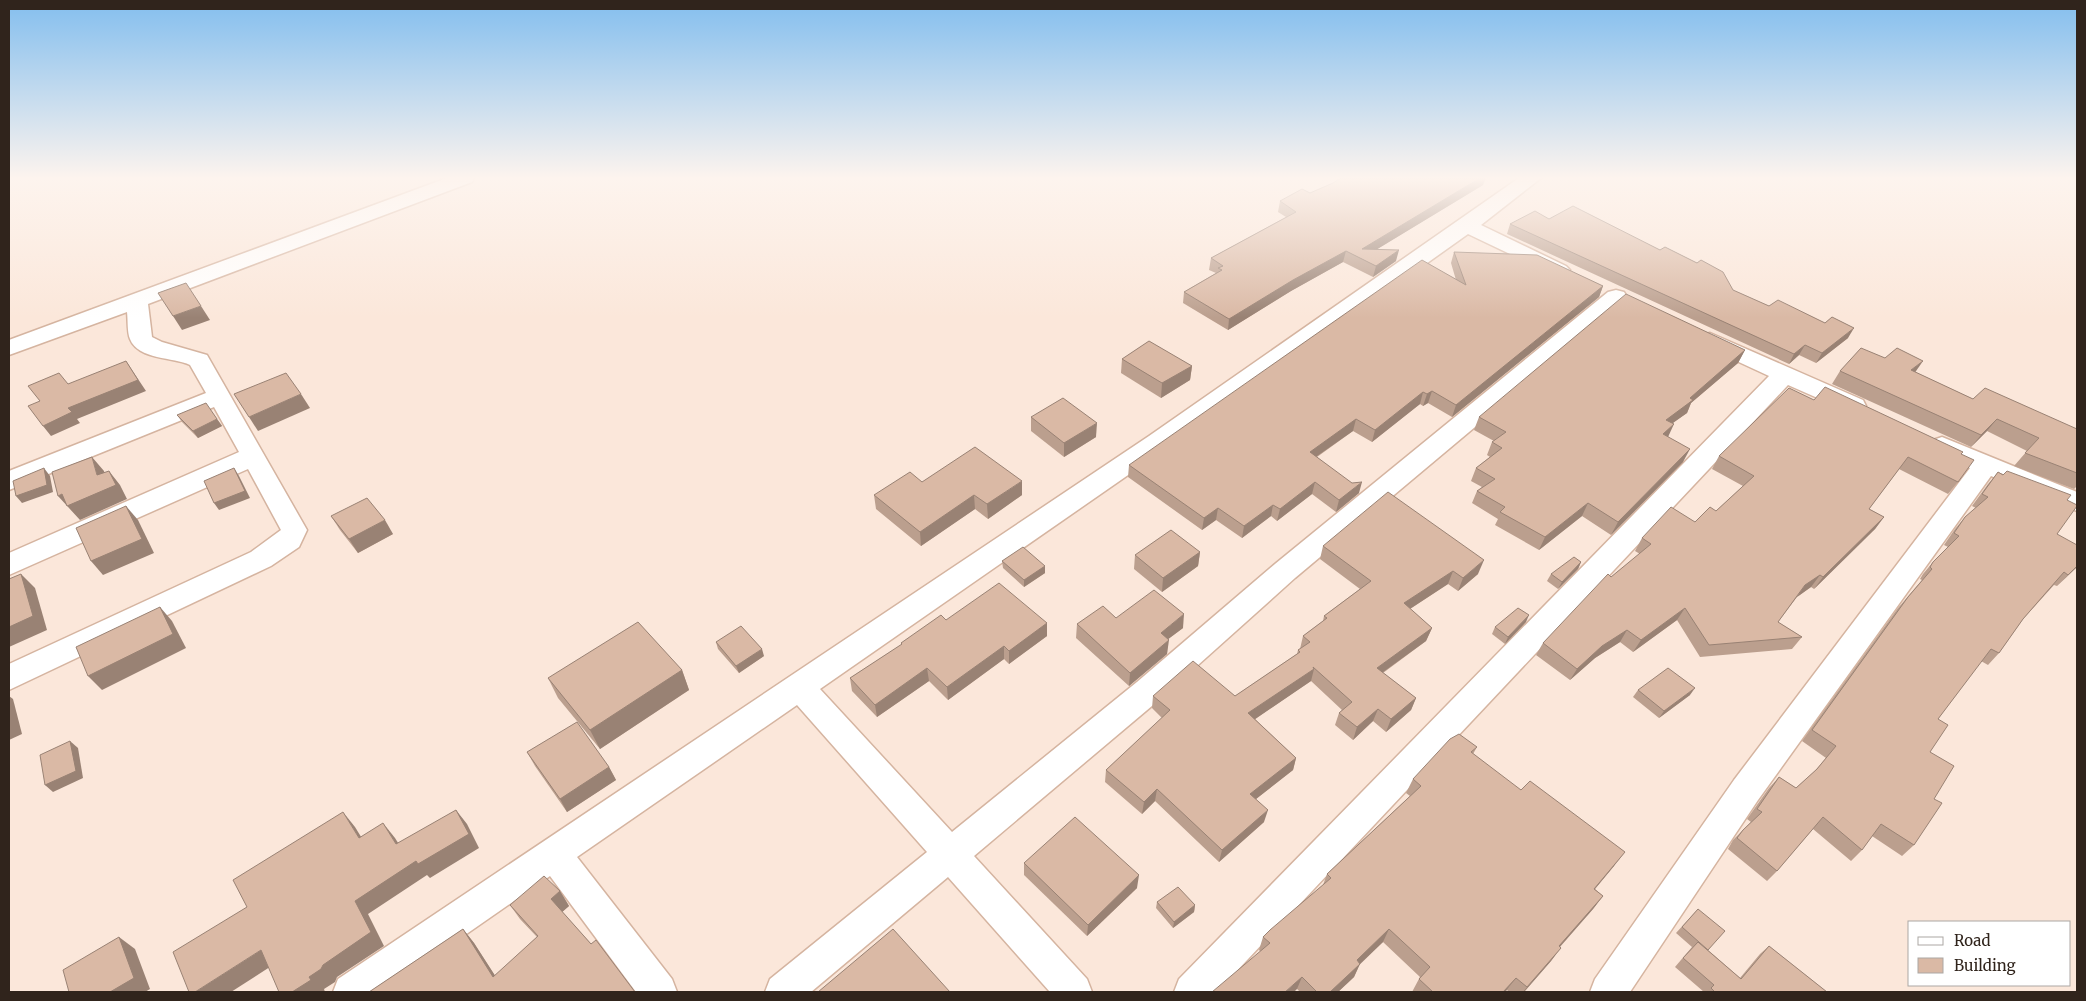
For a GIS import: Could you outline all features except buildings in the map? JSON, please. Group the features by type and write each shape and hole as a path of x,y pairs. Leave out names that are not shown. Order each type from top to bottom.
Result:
{"street":[{"path":"9,348 339,225"},
{"path":"351,992 800,688 1467,226 1607,292 1148,691 783,992"},
{"path":"9,678 262,559 289,540 294,530 199,360 191,355 158,349 146,344 141,339 137,300"},
{"path":"1687,329 1876,416"},
{"path":"1192,992 1785,374"},
{"path":"9,481 220,396"},
{"path":"1921,437 1985,466 2077,502"},
{"path":"9,565 254,456"},
{"path":"1608,992 1746,790 1985,466"},
{"path":"800,688 1074,992"},
{"path":"554,855 659,992"}]}
